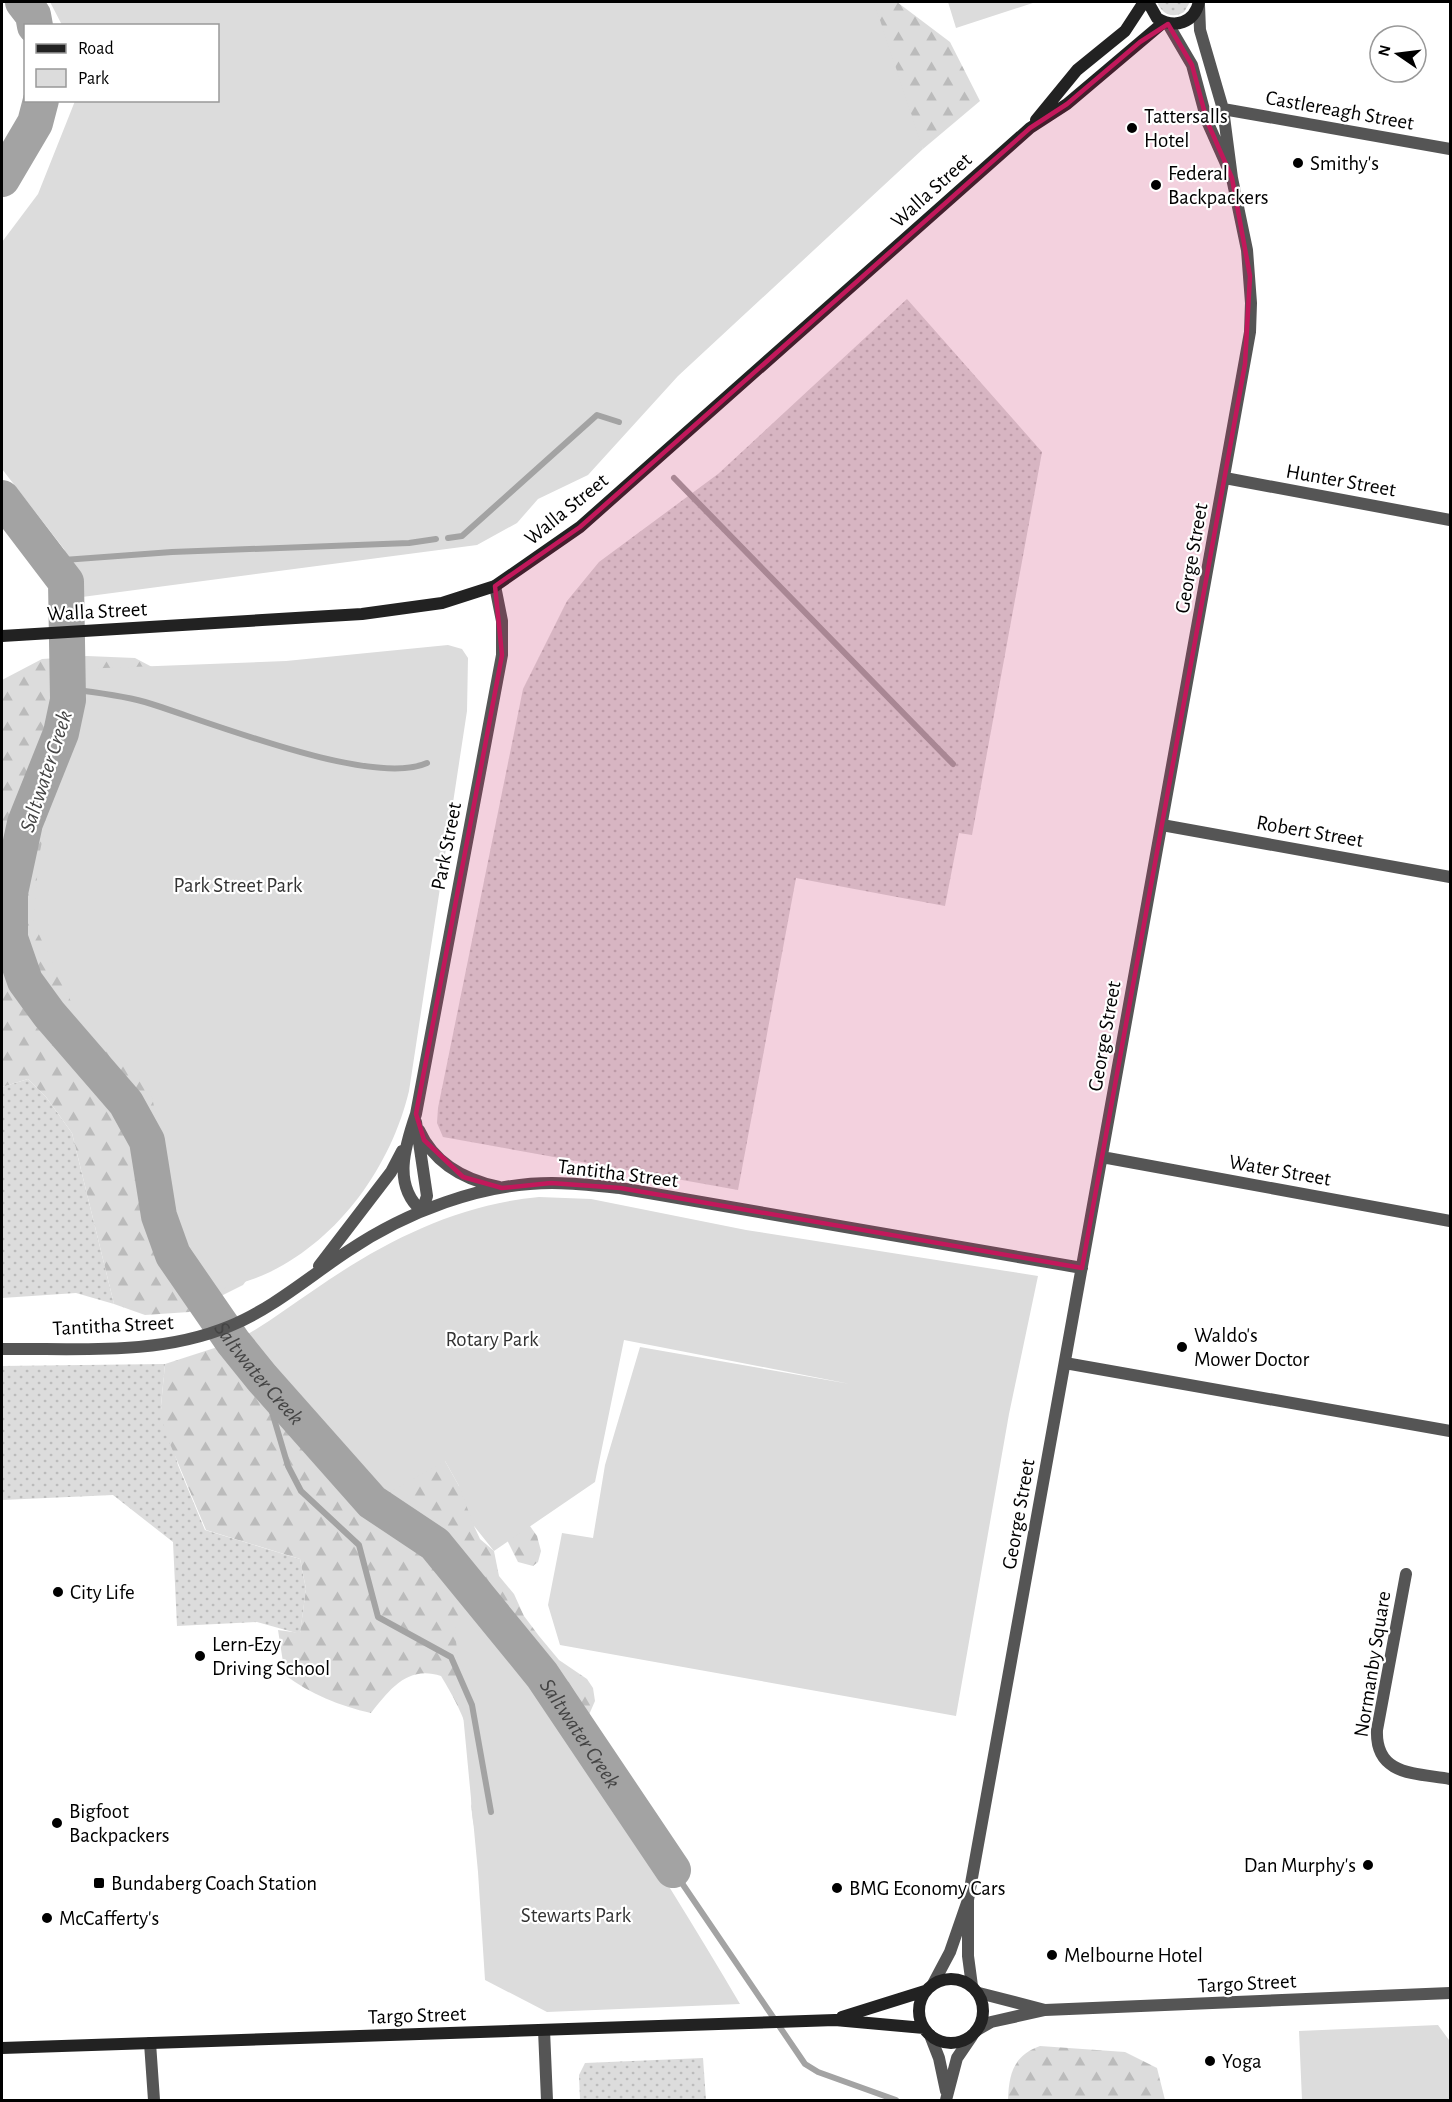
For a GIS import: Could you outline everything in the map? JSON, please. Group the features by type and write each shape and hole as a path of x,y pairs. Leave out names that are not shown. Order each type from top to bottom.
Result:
{"street":[{"path":"1146,2 1151,13 1166,23"},
{"name":"Walla Street","path":"2,636 362,614 442,603 495,586 580,527 1030,128 1077,70 1125,31 1146,2"},
{"name":"Walla Street","path":"1030,128 1067,105 1166,23 1183,22 1195,12 1199,3"},
{"name":"George Street","path":"929,1987 950,1952 968,1900 1245,364 1251,303 1247,250 1232,178 1223,109 1200,30 1199,3"},
{"name":"George Street","path":"1166,23 1191,65 1207,121 1232,178"},
{"name":"Castlereagh Street","path":"1223,109 1450,149"},
{"name":"Hunter Street","path":"1225,478 1450,520"},
{"name":"Park Street","path":"311,1276 391,1172 416,1118 502,655 502,621 495,586"},
{"name":"Robert Street","path":"1162,825 1450,877"},
{"path":"416,1118 424,1140 453,1171 475,1182 502,1188"},
{"name":"Park Street","path":"405,1144 403,1172 405,1186 413,1203 422,1211 427,1196 416,1118"},
{"name":"Water Street","path":"1102,1157 1450,1221"},
{"name":"Tantitha Street","path":"2,1349 170,1345 232,1326 377,1233 422,1211 502,1188 551,1183 620,1188 1082,1268"},
{"path":"1065,1363 1450,1431"},
{"name":"Normanby Square","path":"1406,1574 1377,1730 1378,1750 1383,1759 1397,1769 1450,1779"},
{"name":"George Street","path":"968,1900 968,1956 976,1990"},
{"path":"953,1978 976,1990 983,2012 974,2033 957,2058 947,2098 939,2058 919,2009 929,1987 953,1978"},
{"name":"Targo Street","path":"830,2020 929,1987"},
{"name":"Targo Street","path":"976,1990 1045,2010"},
{"name":"Targo Street","path":"974,2033 991,2022 1045,2010 1450,1993"},
{"name":"Targo Street","path":"2,2048 830,2020 927,2032"},
{"path":"544,2030 547,2100"},
{"path":"927,2032 946,2043 964,2041 974,2033"},
{"path":"150,2043 154,2100"}],"highlighted area":[{"path":"1168,24 1192,65 1207,121 1232,178 1250,276 1245,364 1082,1268 620,1188 551,1183 502,1188 463,1177 424,1140 416,1114 502,655 495,586 580,527 1030,128 1067,104 1140,42"}],"green space":[{"path":"50,2 874,2 923,149 678,376 588,475 538,499 517,523 477,545 82,597 64,549 2,469 2,242 38,194 75,102 219,102 219,24 61,24"},
{"path":"830,2 897,2 950,42 980,101 923,149 904,112"},
{"path":"948,2 1036,2 956,28"},
{"path":"1157,2 1190,2 1184,12 1172,15 1162,10"},
{"path":"907,299 1042,452 972,835 959,833 945,906 796,878 738,1190 443,1137 437,1123 438,1108 523,689 567,601 599,562 718,474"},
{"name":"Park Street Park","path":"448,645 462,649 468,658 467,711 409,1091 401,1119 376,1172 340,1220 319,1240 295,1258 270,1272 213,1292 178,1221 151,1092 74,1008 33,922 39,856 78,669 286,661"},
{"path":"87,656 135,658 171,677 263,1258 243,1285 189,1312 145,1315 114,1304 72,1133 46,1097 28,1079 2,1087 2,680 42,659"},
{"path":"28,1079 46,1097 72,1133 114,1304 76,1293 2,1298 2,1087"},
{"name":"Rotary Park","path":"539,1197 591,1199 746,1230 1038,1276 1009,1414 956,1716 560,1645 548,1605 562,1533 593,1538 605,1465 640,1347 850,1384 624,1340 595,1482 494,1551 474,1526 459,1486 445,1461 372,1502 233,1342 265,1324 366,1256 421,1228 478,1208"},
{"path":"253,1340 445,1461 459,1486 525,1519 537,1536 541,1551 538,1562 533,1566 518,1562 506,1538 474,1526 480,1539 494,1551 499,1576 514,1594 524,1616 559,1660 587,1679 593,1688 595,1701 588,1717 569,1702 546,1671 510,1613 487,1590 468,1609 480,1841 472,1817 473,1765 468,1731 441,1676 429,1673 419,1674 401,1681 371,1713 348,1707 295,1682 285,1675 278,1630 300,1633 306,1589 300,1559 206,1530 165,1432 161,1406 165,1364 233,1342"},
{"path":"165,1364 161,1406 178,1465 205,1530 300,1559 306,1589 300,1634 257,1622 177,1626 173,1542 113,1495 2,1500 2,1366"},
{"name":"Stewarts Park","path":"475,1602 613,1799 740,2004 547,2012 485,1980 478,1872 455,1630 460,1616"},
{"path":"1438,2025 1449,2040 1450,2100 1302,2100 1299,2031"},
{"path":"1040,2046 1125,2052 1157,2068 1165,2100 1008,2100 1014,2067 1024,2055"},
{"path":"703,2058 706,2100 580,2100 579,2075 585,2063"}],"waterway":[{"name":"Saltwater Creek","path":"23,2 33,15 35,24"},
{"name":"Saltwater Creek","path":"2,179 35,123 40,102"},
{"path":"448,538 462,536 597,415 619,422"},
{"path":"674,478 953,764"},
{"name":"Saltwater Creek","path":"2,498 66,582 68,700 61,733 25,823 10,893 10,938 25,981 49,1014 126,1103 147,1141 159,1216 173,1255 233,1342 372,1502 435,1544 542,1675 673,1870"},
{"path":"50,561 172,552 409,543 436,539"},
{"path":"68,689 145,702 246,736 329,759 368,767 402,768 427,763"},
{"path":"262,1378 288,1466 301,1491 359,1545 378,1617 451,1657 472,1705 491,1812"},
{"name":"Saltwater Creek","path":"673,1870 805,2064 818,2072 896,2100"}],"place":[{"name":"Tattersalls Hotel","path":"1132,128"},
{"name":"Smithy's","path":"1298,163"},
{"name":"Federal Backpackers","path":"1156,185"},
{"name":"Waldo's Mower Doctor","path":"1182,1347"},
{"name":"City Life","path":"58,1592"},
{"name":"Lern-Ezy Driving School","path":"200,1656"},
{"name":"Bigfoot Backpackers","path":"57,1823"},
{"name":"Dan Murphy's","path":"1368,1865"},
{"name":"Bundaberg Coach Station","path":"99,1883"},
{"name":"BMG Economy Cars","path":"837,1888"},
{"name":"McCafferty's","path":"47,1918"},
{"name":"Melbourne Hotel","path":"1052,1955"},
{"name":"Yoga","path":"1210,2061"}]}
